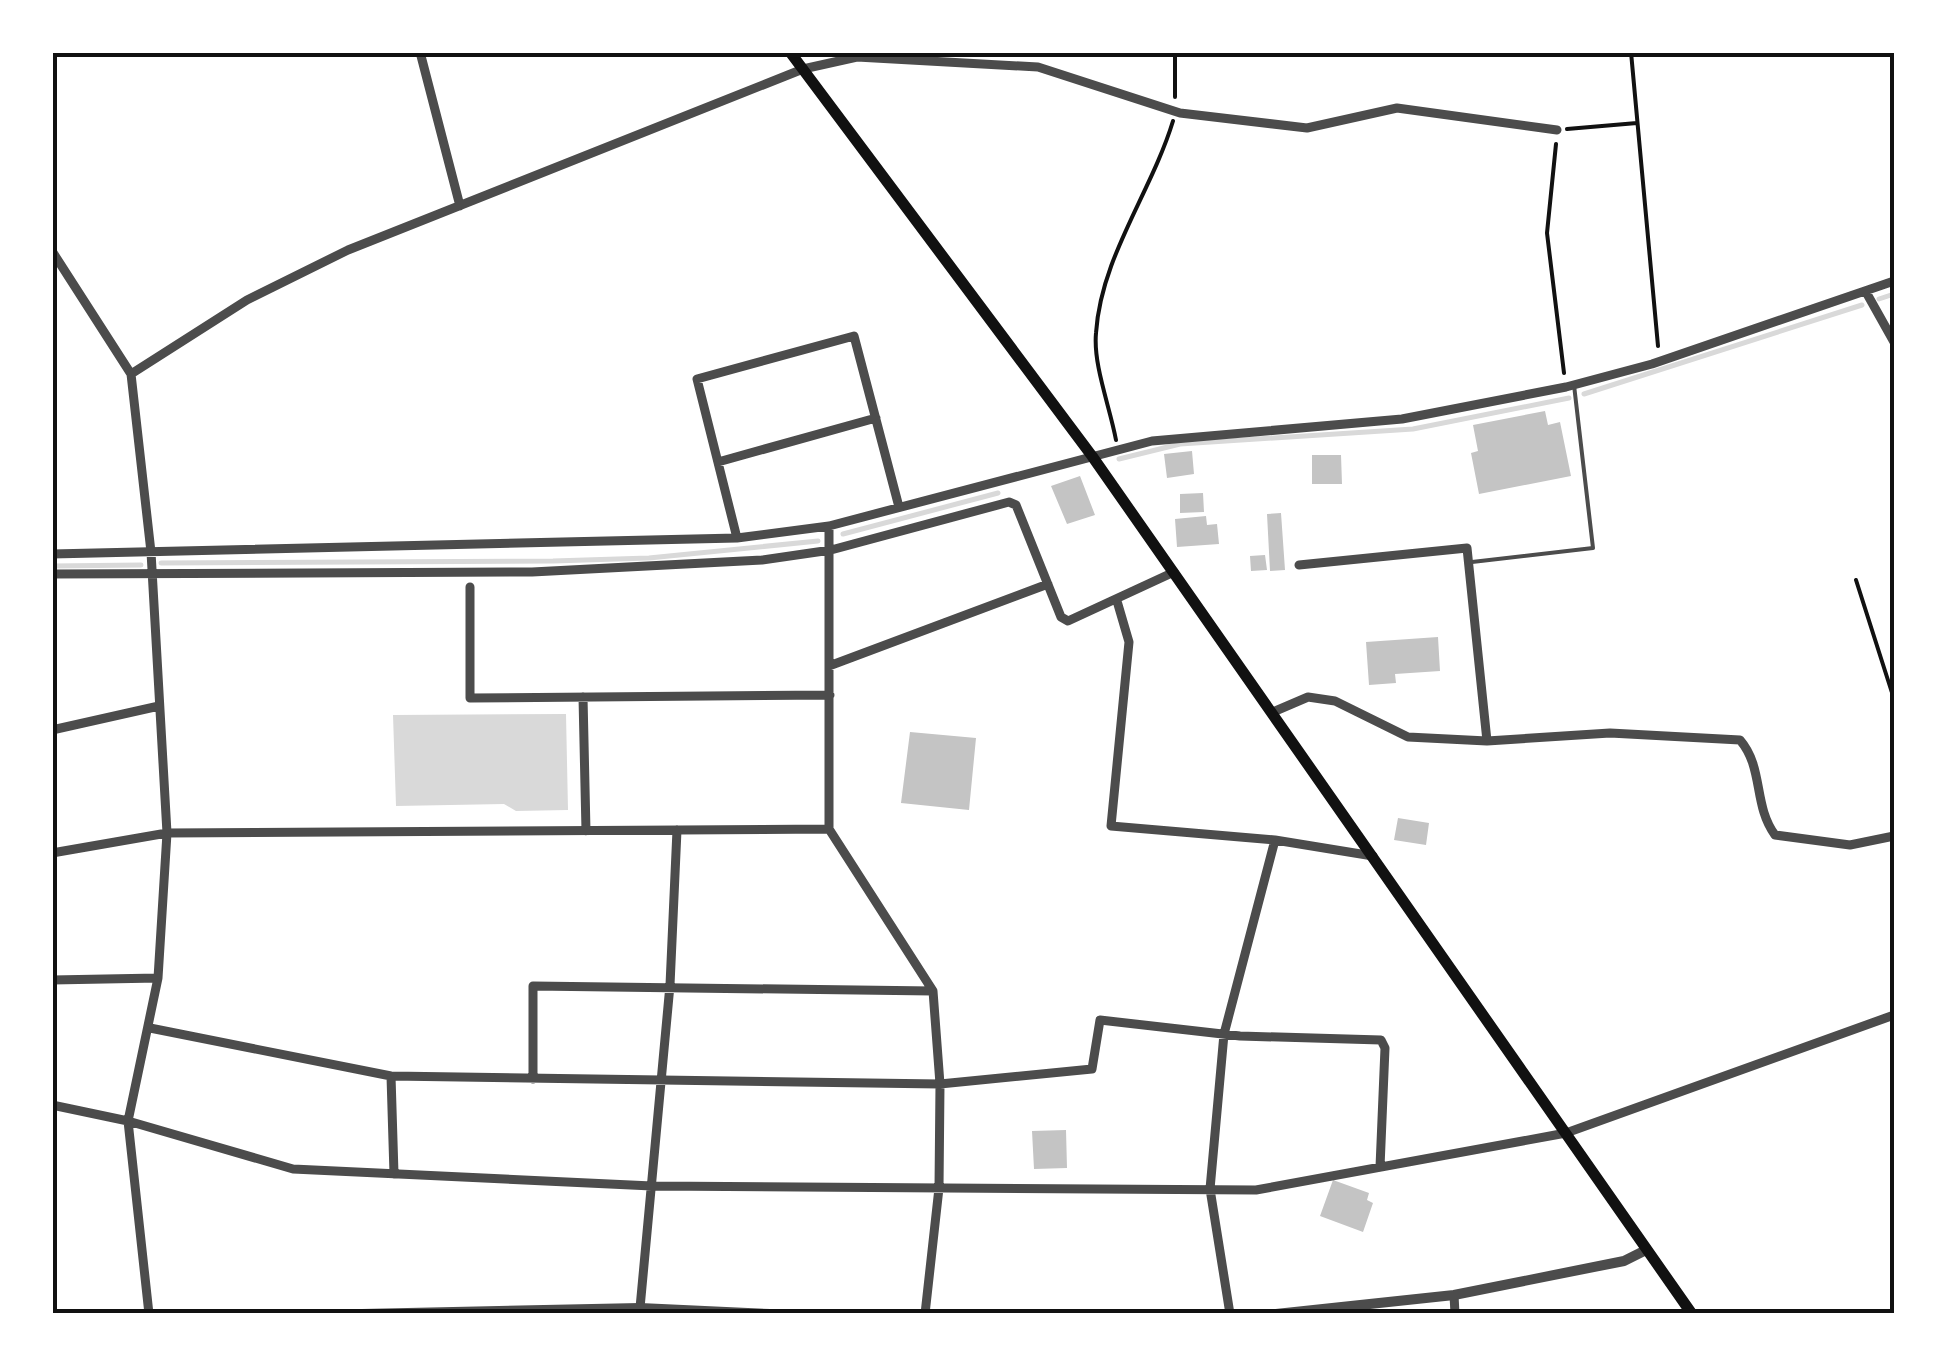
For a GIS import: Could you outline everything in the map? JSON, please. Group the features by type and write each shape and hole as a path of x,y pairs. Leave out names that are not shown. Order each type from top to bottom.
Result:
{"main road":[{"path":"790,52 1092,456 1692,1314"}],"street":[{"path":"420,52 460,206"},
{"path":"131,374 247,300 348,250 803,68 857,56 1038,67 1176,112 1307,128 1397,108 1557,130"},
{"path":"52,251 131,374 151,552 167,833 158,978 128,1121 149,1314"},
{"path":"52,554 737,538 829,526 1118,449 1209,433 1402,420 1570,386 1661,360 1894,281"},
{"path":"1866,292 1894,342"},
{"path":"737,538 697,379 854,336 899,507"},
{"path":"718,462 876,418"},
{"path":"52,574 626,570 831,550 1010,502 1016,505 1061,618 1068,621 1174,572"},
{"path":"829,526 829,829 933,991 940,1084 939,1188 925,1314"},
{"path":"1298,565 1467,548 1487,741"},
{"path":"829,666 1048,584"},
{"path":"470,586 470,698 830,695"},
{"path":"1117,601 1128,642 1111,826 1274,840 1376,857"},
{"path":"1273,712 1308,696 1335,701 1408,737 1487,741 1610,732 1740,740 1754,756 1762,818 1774,835 1850,845 1894,836"},
{"path":"584,697 586,832"},
{"path":"52,730 159,706"},
{"path":"52,853 167,833 829,829"},
{"path":"640,1308 670,985 677,830"},
{"path":"1230,1314 1210,1189 1224,1034 1274,840"},
{"path":"52,980 158,978"},
{"path":"534,1080 533,986 933,991"},
{"path":"52,1105 128,1121 292,1169 652,1186 1256,1190 1566,1133 1894,1015"},
{"path":"150,1028 391,1076 660,1082 940,1084 1092,1068 1100,1020 1224,1034 1381,1040 1385,1048 1380,1167"},
{"path":"391,1076 394,1174"},
{"path":"1276,1314 1454,1295 1624,1261 1646,1250"},
{"path":"1454,1295 1455,1314"},
{"path":"362,1314 640,1308 770,1314"}],"lane":[{"path":"1468,562 1593,548 1570,386"}],"path":[{"path":"1118,449 1095,336 1105,279 1162,158 1176,112 1175,52"},
{"path":"1631,52 1661,360"},
{"path":"1570,386 1547,233 1557,130 1637,123"},
{"path":"1856,580 1894,699"}],"shaded area":[{"path":"566,714 568,810 516,811 504,804 396,806 393,715"}],"building":[{"path":"1545,411 1548,425 1560,422 1571,476 1479,494 1471,453 1478,451 1473,425"},
{"path":"1192,451 1194,474 1167,478 1164,454"},
{"path":"1312,455 1341,455 1342,484 1312,484"},
{"path":"1080,476 1095,515 1067,524 1051,486"},
{"path":"1203,493 1204,512 1180,513 1180,494"},
{"path":"1281,513 1285,570 1270,571 1267,514"},
{"path":"1206,516 1207,525 1217,524 1219,544 1177,547 1175,519"},
{"path":"1265,555 1267,570 1251,571 1250,556"},
{"path":"1438,637 1440,671 1395,674 1396,683 1369,685 1366,642"},
{"path":"910,732 976,738 969,810 901,803"},
{"path":"1398,818 1429,823 1426,845 1394,840"},
{"path":"1066,1130 1067,1168 1034,1169 1032,1131"},
{"path":"1333,1180 1369,1193 1367,1200 1373,1203 1363,1232 1320,1216"}],"waterway":[{"path":"1879,299 1894,294"},
{"path":"1584,394 1862,305"},
{"path":"1119,459 1180,444 1413,429 1569,398"},
{"path":"843,534 998,493"},
{"path":"161,563 649,558 818,541"},
{"path":"52,566 141,565"}]}
